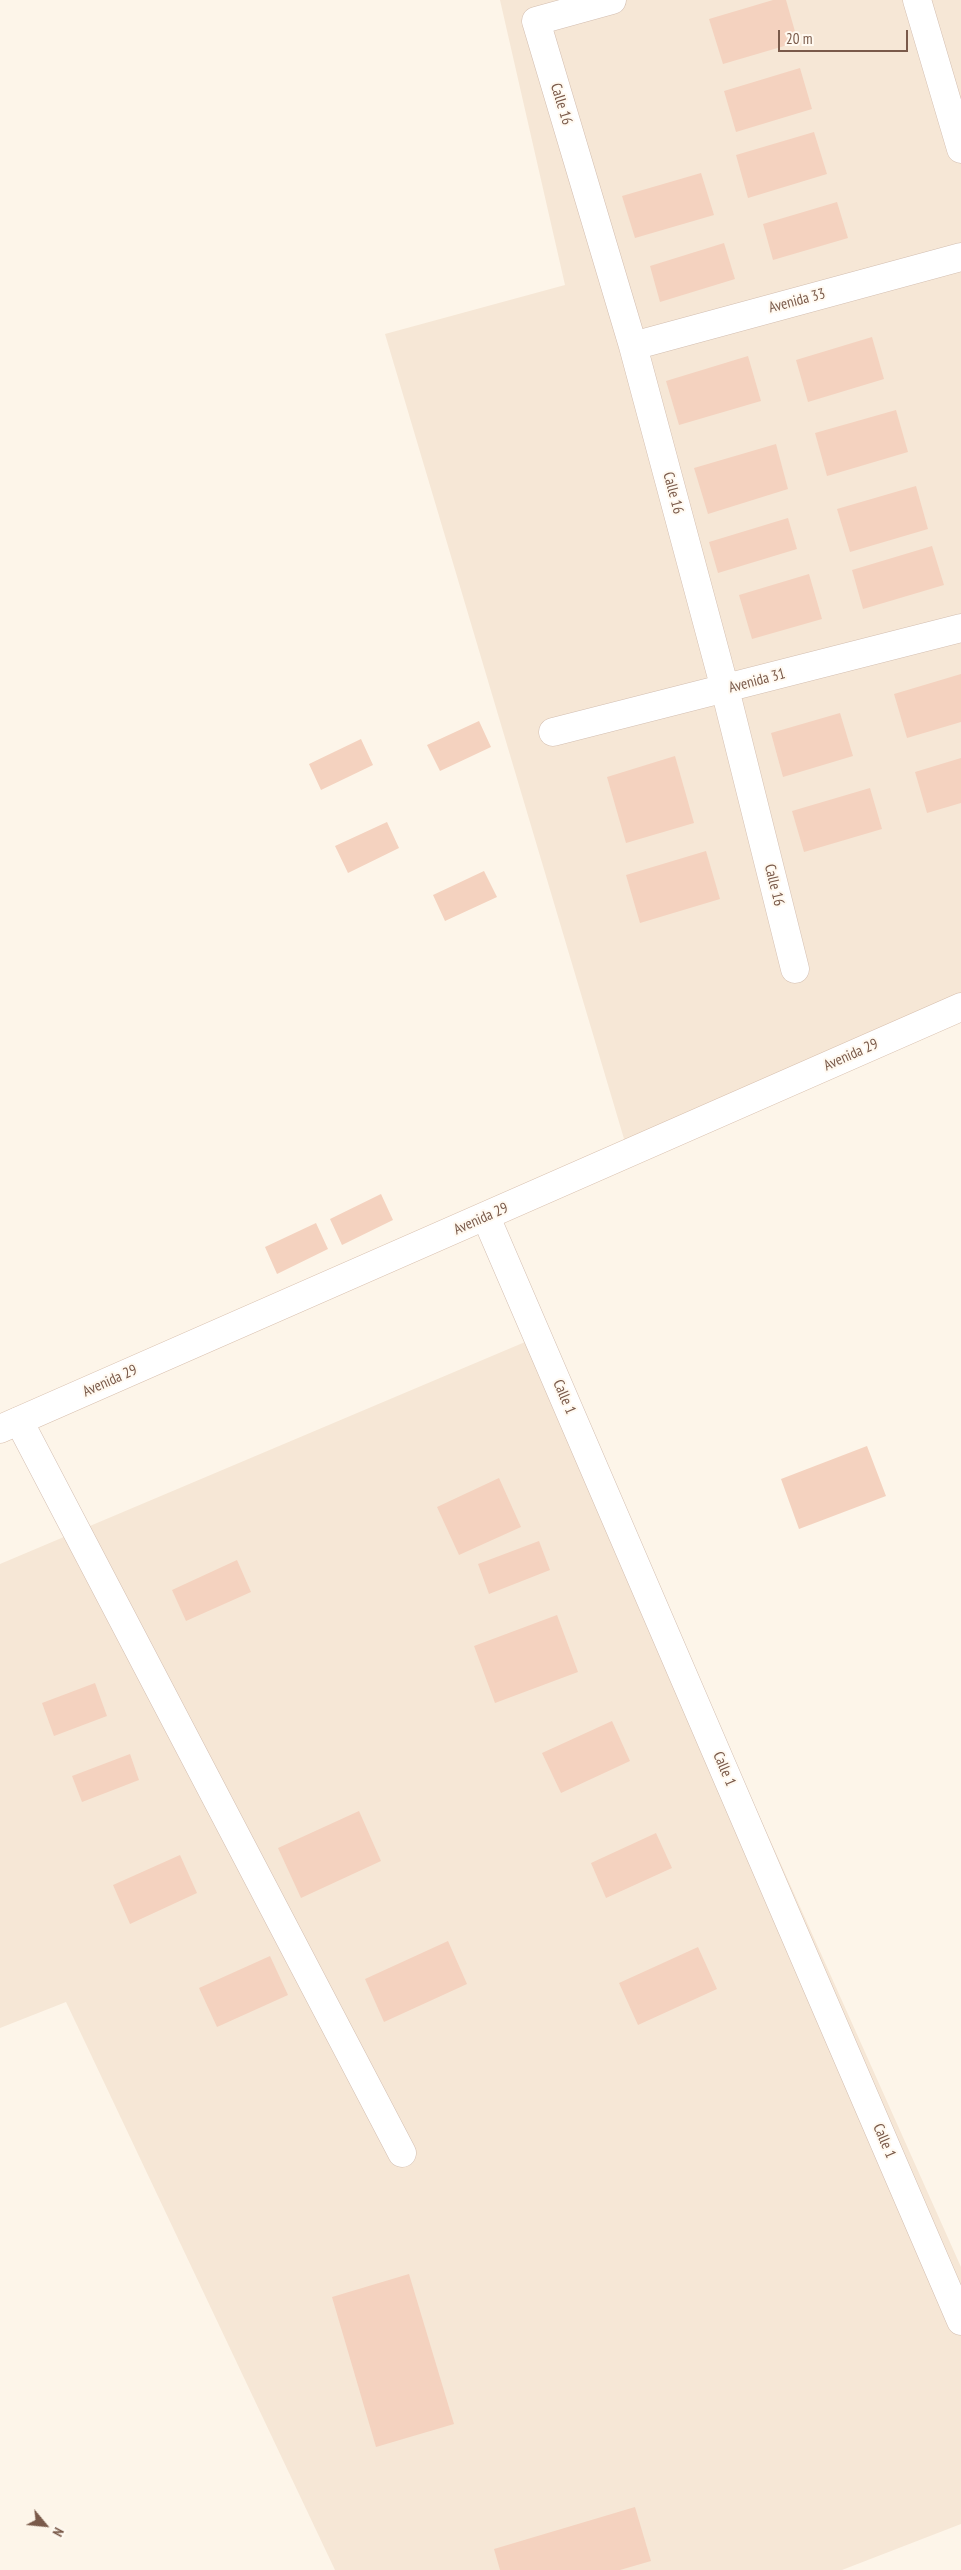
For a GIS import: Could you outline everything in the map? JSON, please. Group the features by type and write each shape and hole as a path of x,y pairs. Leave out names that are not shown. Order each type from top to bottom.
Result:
{"street":[{"name":"Calle 16","path":"612,0 536,21 633,346 725,689 795,970"},
{"path":"917,0 961,149"},
{"name":"Avenida 33","path":"633,346 961,257"},
{"name":"Avenida 31","path":"552,732 961,628"},
{"name":"Avenida 29","path":"10,1425 486,1217 961,1006"},
{"name":"Calle 1","path":"486,1217 961,2321"},
{"path":"10,1425 402,2153"}],"shaded area":[{"path":"500,0 961,0 961,1020 630,1159 385,334 565,285"},
{"path":"544,1334 961,2267 961,2524 842,2570 335,2570 66,2002 0,2028 0,1564"}],"building":[{"path":"773,0 786,0 798,42 723,64 709,19"},
{"path":"800,68 812,109 736,132 724,91"},
{"path":"814,132 827,174 748,198 736,155"},
{"path":"701,173 714,215 635,238 622,196"},
{"path":"837,202 848,238 773,260 763,224"},
{"path":"724,243 735,279 660,302 650,266"},
{"path":"872,337 884,379 808,402 796,360"},
{"path":"748,356 761,401 679,425 666,381"},
{"path":"896,410 908,452 827,476 815,433"},
{"path":"776,444 788,489 708,514 694,468"},
{"path":"916,486 928,529 850,552 837,509"},
{"path":"788,518 797,549 718,573 709,542"},
{"path":"932,546 944,585 863,609 852,570"},
{"path":"809,574 822,619 752,639 739,595"},
{"path":"961,674 961,722 907,738 894,694"},
{"path":"840,713 853,756 783,777 771,733"},
{"path":"479,721 491,747 440,771 427,745"},
{"path":"361,739 373,765 321,790 309,764"},
{"path":"675,756 694,823 626,843 607,777"},
{"path":"961,758 961,803 927,813 915,772"},
{"path":"870,788 882,829 804,852 792,811"},
{"path":"387,822 399,848 348,873 335,846"},
{"path":"706,851 720,899 640,923 626,875"},
{"path":"484,871 497,897 445,921 433,895"},
{"path":"381,1194 393,1220 342,1245 330,1219"},
{"path":"316,1223 328,1249 277,1274 265,1247"},
{"path":"867,1446 886,1496 799,1529 781,1479"},
{"path":"499,1478 521,1527 459,1555 437,1507"},
{"path":"539,1541 550,1570 489,1594 478,1564"},
{"path":"237,1560 251,1592 186,1621 172,1590"},
{"path":"557,1615 578,1672 495,1703 474,1646"},
{"path":"95,1683 107,1716 54,1736 42,1703"},
{"path":"612,1721 630,1761 561,1793 542,1753"},
{"path":"130,1754 139,1780 82,1802 72,1776"},
{"path":"359,1811 381,1861 301,1898 278,1848"},
{"path":"656,1833 672,1868 606,1898 591,1863"},
{"path":"180,1855 197,1893 130,1924 113,1885"},
{"path":"448,1941 467,1984 384,2022 365,1979"},
{"path":"698,1947 717,1989 638,2025 619,1983"},
{"path":"270,1956 288,1995 217,2027 199,1988"},
{"path":"409,2274 454,2424 376,2447 332,2297"},
{"path":"635,2507 651,2561 620,2570 500,2570 494,2549"}]}
